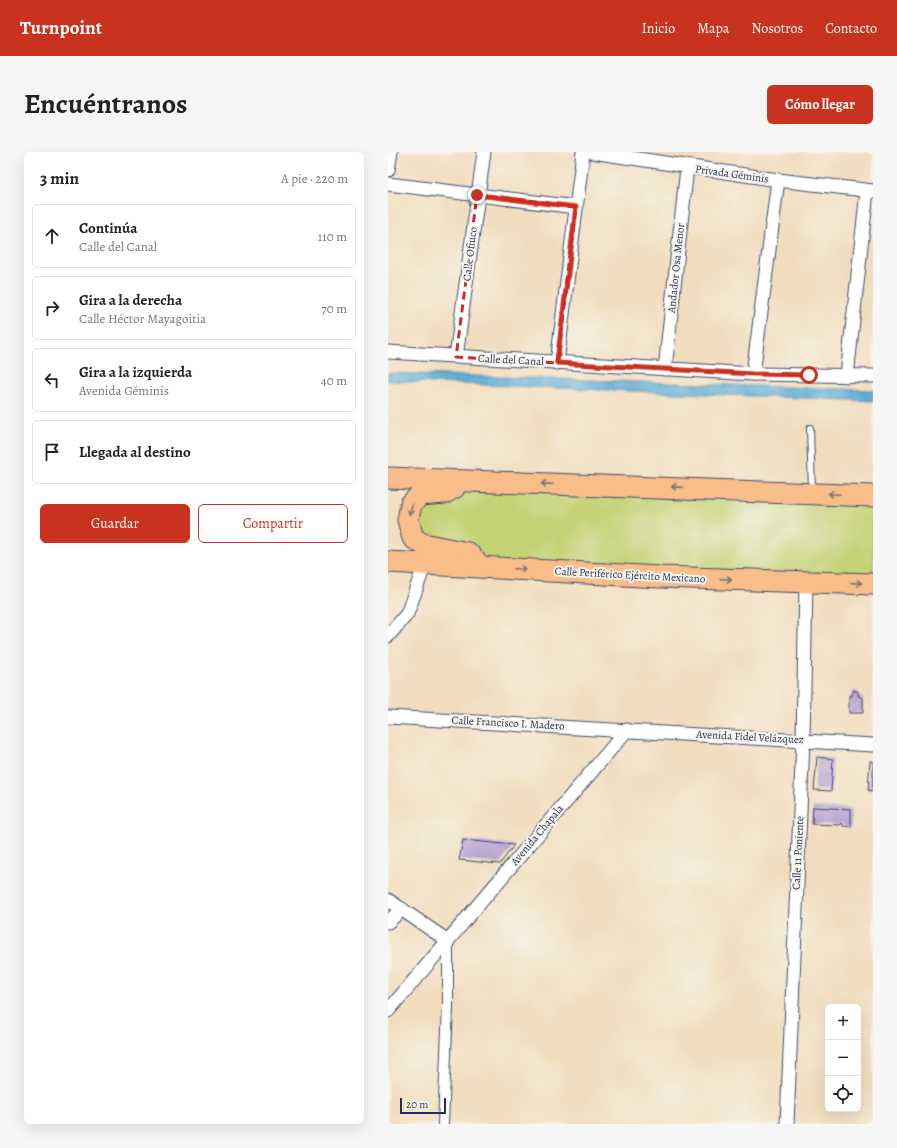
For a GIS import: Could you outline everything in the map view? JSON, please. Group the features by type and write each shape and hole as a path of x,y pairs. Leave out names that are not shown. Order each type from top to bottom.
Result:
{"highway":[{"path":"388,478 873,496"},
{"path":"467,482 445,493 420,495 411,504 408,520 413,538 423,544 468,553 481,567"},
{"name":"Calle Periférico Ejército Mexicano","path":"388,562 659,577 873,584"}],"street":[{"path":"388,170 390,152"},
{"name":"Calle Ofiuco","path":"456,357 484,152"},
{"path":"557,363 583,152"},
{"name":"Privada Géminis","path":"592,152 687,168 870,191"},
{"name":"Andador Osa Menor","path":"665,369 687,168"},
{"path":"753,374 778,180"},
{"path":"388,184 576,207"},
{"path":"847,376 870,191"},
{"name":"Calle del Canal","path":"388,352 753,374 873,376"},
{"path":"388,636 407,614 425,564"},
{"name":"Calle 11 Poniente","path":"787,1124 803,740 806,581"},
{"name":"Calle Francisco I. Madero","path":"388,717 627,730"},
{"name":"Avenida Fidel Velázquez","path":"627,730 873,745"},
{"name":"Avenida Chapala","path":"388,1011 627,730"},
{"path":"388,900 448,941 448,1006 443,1124"},
{"path":"388,922 402,909"}],"lane":[{"path":"810,428 812,493"}],"highlighted area":[{"path":"477,195 576,207 557,363 456,357"}],"green space":[{"path":"468,486 873,500 873,581 485,563 418,532 419,509 429,500"}],"water":[{"path":"388,373 873,390 873,401 388,381"}],"building":[{"path":"853,691 858,691 858,696 863,698 863,713 849,713 849,696 852,696"},
{"path":"817,757 833,759 831,791 814,790"},
{"path":"870,761 873,761 873,791 868,790"},
{"path":"813,807 851,809 851,827 843,826 842,823 840,825 812,824"},
{"path":"463,840 514,845 500,864 459,860"}],"route":[{"path":"477,195 576,207 557,363 753,374 809,375"}]}
